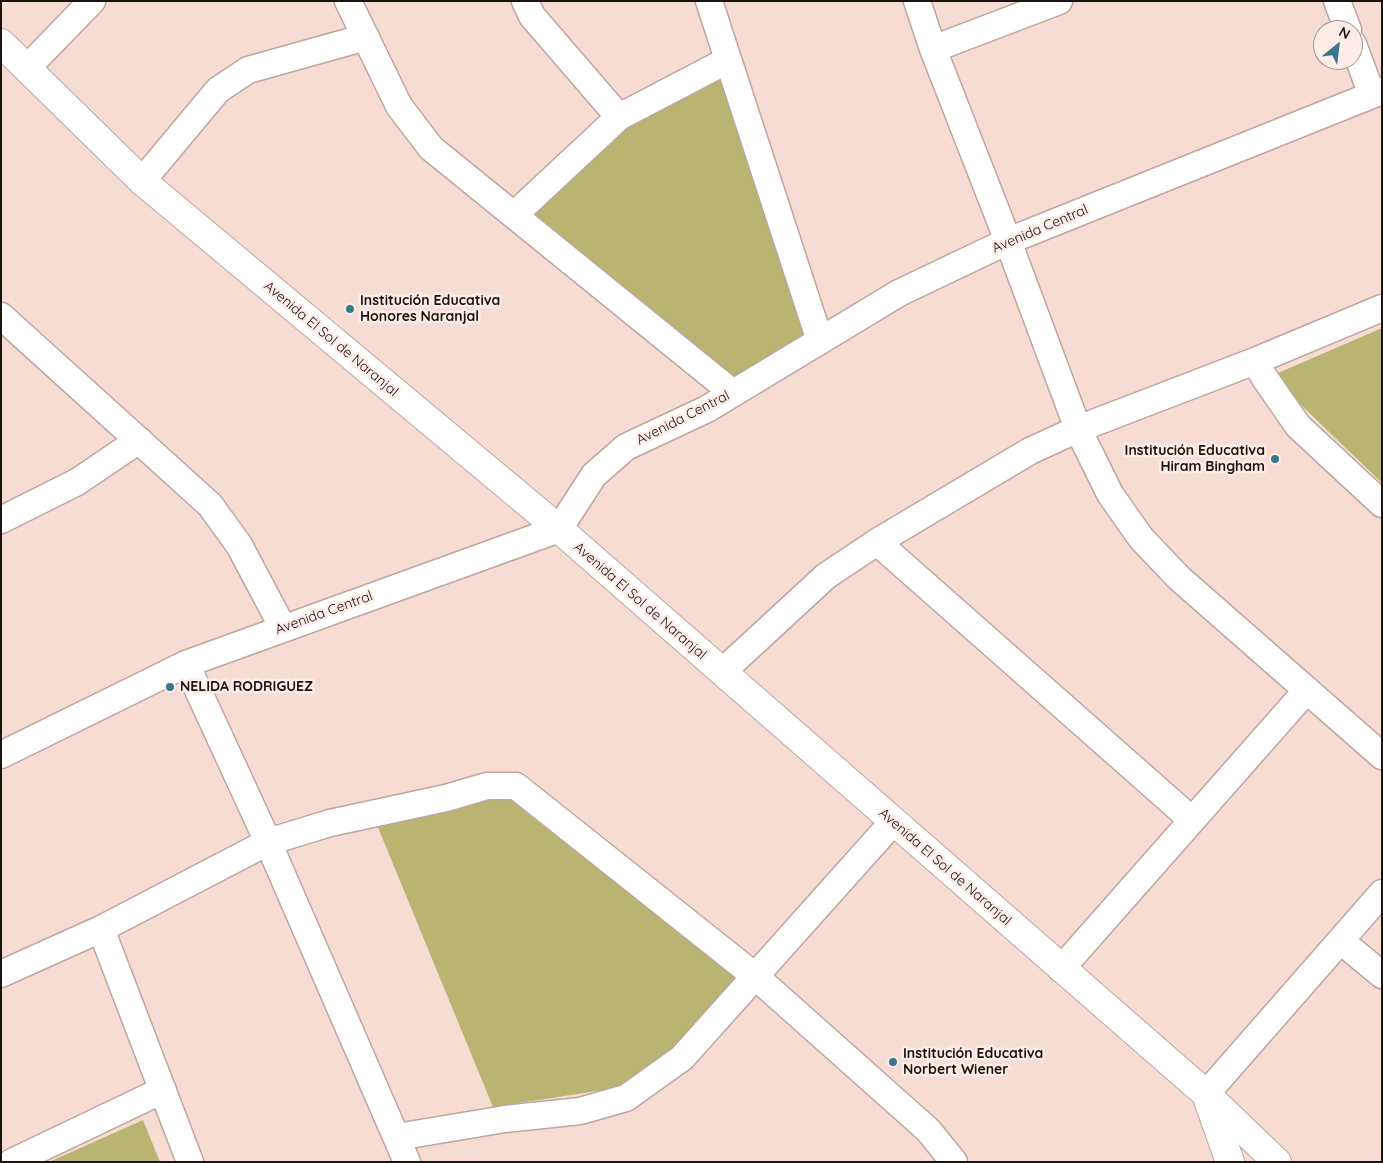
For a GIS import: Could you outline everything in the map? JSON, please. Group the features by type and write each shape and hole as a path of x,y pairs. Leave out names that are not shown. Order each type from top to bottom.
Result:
{"street":[{"path":"27,68 92,1"},
{"path":"348,1 400,106 431,148 733,393"},
{"path":"525,1 532,16 619,117"},
{"path":"709,1 820,341"},
{"path":"917,1 933,50 1008,241 1078,430 1110,494 1141,538 1178,578 1382,756"},
{"path":"933,50 1060,1"},
{"path":"1337,1 1344,20"},
{"path":"142,181 218,90 248,70 366,37"},
{"name":"Avenida El Sol de Naranjal","path":"1,43 142,181 559,529 1206,1094 1277,1162"},
{"path":"514,215 619,117 728,60"},
{"path":"1363,64 1377,93"},
{"name":"Avenida Central","path":"1,755 186,664 559,529 594,475 626,447 707,409 899,293 1008,241 1377,93"},
{"path":"722,672 826,576 877,542 1030,451 1382,308"},
{"path":"1,316 210,505 239,545 283,628"},
{"path":"1255,360 1264,377 1298,426 1382,504"},
{"path":"1,520 77,482 139,440"},
{"path":"877,542 1192,820"},
{"path":"186,664 268,842 407,1162"},
{"path":"1061,969 1307,690"},
{"path":"1,974 101,929 268,842 330,823 446,798 487,786 516,786 755,976 928,1130 954,1162"},
{"path":"396,1137 506,1119 580,1112 626,1098 682,1058 893,822"},
{"path":"1230,1162 1206,1094 1382,894"},
{"path":"101,929 190,1162"},
{"path":"1341,941 1382,976"},
{"path":"12,1162 163,1090"}],"shaded area":[{"path":"721,73 807,338 733,382 527,213 623,125"},
{"path":"1382,328 1382,483 1271,376"},
{"path":"487,798 509,798 739,976 673,1052 623,1087 493,1107 377,825"},
{"path":"143,1120 160,1162 49,1162"}],"place":[{"name":"Institución Educativa Honores Naranjal","path":"350,309"},
{"name":"Institución Educativa Hiram Bingham","path":"1275,459"},
{"name":"NELIDA RODRIGUEZ","path":"170,687"},
{"name":"Institución Educativa Norbert Wiener","path":"893,1062"}]}
